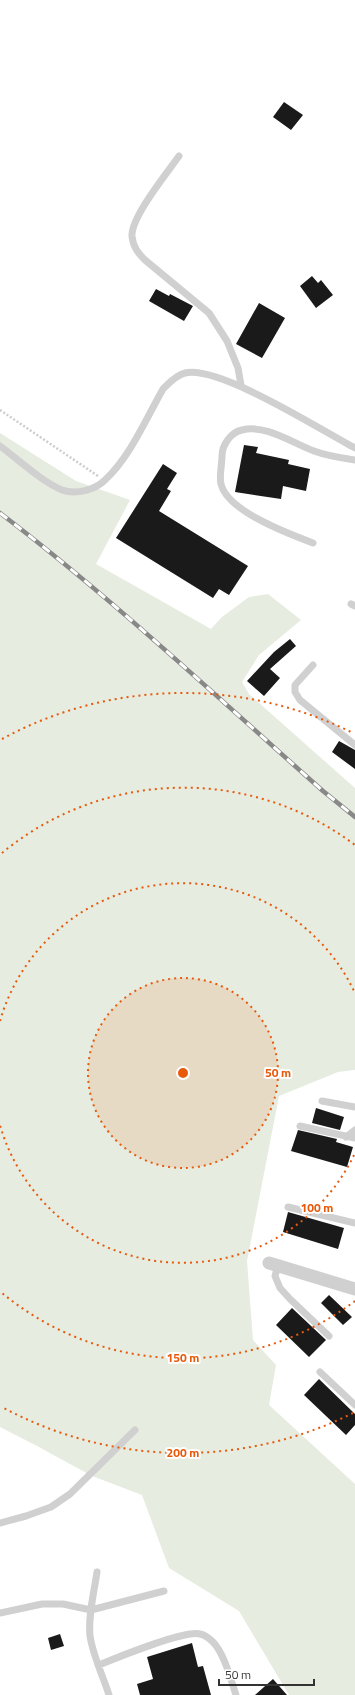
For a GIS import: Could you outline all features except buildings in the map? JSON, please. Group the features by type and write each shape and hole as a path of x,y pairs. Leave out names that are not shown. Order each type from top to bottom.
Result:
{"street":[{"path":"273,1264 355,1289"}],"lane":[{"path":"179,156 139,214 133,227 132,237 136,251 145,260 209,313 227,341 238,368 241,385"},
{"path":"0,446 51,484 64,491 76,492 91,489 105,480 125,456 163,389 171,381 184,373 204,374 241,385 355,448"},
{"path":"313,543 268,526 227,496 221,484 221,468 222,453 228,438 235,432 260,428 314,451 337,458 355,460"},
{"path":"313,665 295,685 295,692 300,700 355,745"},
{"path":"322,1101 355,1107"},
{"path":"300,1126 355,1138"},
{"path":"346,1137 355,1130"},
{"path":"288,1207 355,1222"},
{"path":"273,1264 275,1276 280,1288 329,1336"},
{"path":"320,1372 355,1405"},
{"path":"0,1523 51,1507 70,1494 134,1430"},
{"path":"97,1572 91,1610 90,1635 98,1665 110,1695"},
{"path":"0,1613 42,1604 63,1604 91,1610 164,1591"},
{"path":"98,1665 188,1634 200,1634 214,1643 220,1652 236,1695"}],"path":[{"path":"0,410 105,480"}],"shaded area":[{"path":"0,433 76,481 130,500 96,564 211,629 222,617 249,597 268,594 301,620 259,655 242,682 249,694 355,788 355,1070 338,1072 279,1096 247,1261 253,1340 276,1365 269,1405 355,1484 355,1695 289,1695 239,1611 169,1568 142,1495 92,1476 0,1427"}],"railway":[{"path":"0,513 124,614 323,791 355,817"}]}
